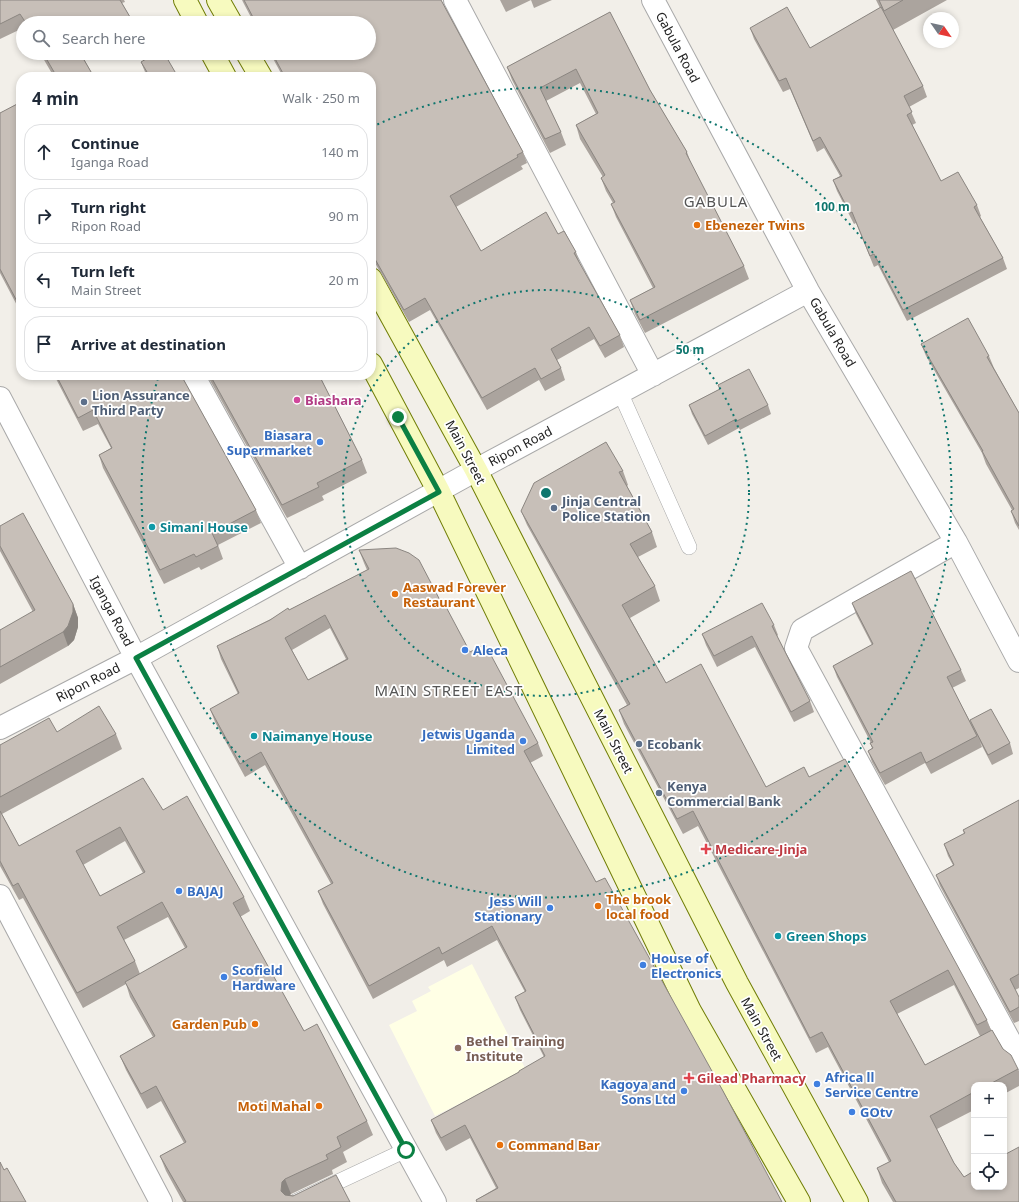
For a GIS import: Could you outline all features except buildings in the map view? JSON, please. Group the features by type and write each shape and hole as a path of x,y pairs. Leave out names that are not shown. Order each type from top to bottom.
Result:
{"street":[{"path":"185,0 193,16"},
{"path":"455,0 653,375"},
{"name":"Gabula Road","path":"653,0 808,291 956,542 1019,661"},
{"path":"216,60 222,72"},
{"path":"251,60 257,72"},
{"name":"Main Street","path":"376,288 476,470 737,983 857,1202"},
{"name":"Ripon Road","path":"0,728 136,658 439,492 476,470 808,291"},
{"path":"376,373 439,492 690,1011 798,1202"},
{"path":"196,380 300,568"},
{"name":"Iganga Road","path":"0,398 136,658 435,1202"},
{"path":"956,542 802,630 796,648 1019,1058"},
{"path":"0,896 161,1202"}],"lane":[{"path":"620,392 689,546"},
{"path":"295,1202 406,1150"}],"shaded area":[{"name":"Bethel Training Institute","path":"472,964 526,1070 435,1116 389,1025 417,1011 412,1001 431,991 428,987"}],"place":[{"name":"Ebenezer Twins","path":"697,225"},
{"name":"Biashara","path":"297,400"},
{"name":"Lion Assurance Third Party","path":"84,402"},
{"name":"Biasara Supermarket","path":"320,442"},
{"name":"Jinja Central Police Station","path":"554,508"},
{"name":"Simani House","path":"152,527"},
{"name":"Aaswad Forever Restaurant","path":"395,594"},
{"name":"Aleca","path":"465,650"},
{"name":"Naimanye House","path":"254,736"},
{"name":"Jetwis Uganda Limited","path":"523,741"},
{"name":"Ecobank","path":"639,744"},
{"name":"Kenya Commercial Bank","path":"659,793"},
{"name":"Medicare-Jinja","path":"706,849"},
{"name":"BAJAJ","path":"179,891"},
{"name":"The brook local food","path":"598,906"},
{"name":"Jess Will Stationary","path":"550,908"},
{"name":"Green Shops","path":"778,936"},
{"name":"House of Electronics","path":"643,965"},
{"name":"Scofield Hardware","path":"224,977"},
{"name":"Garden Pub","path":"255,1024"},
{"name":"Bethel Training Institute","path":"458,1048"},
{"name":"Gilead Pharmacy","path":"689,1078"},
{"name":"Africa ll Service Centre","path":"817,1084"},
{"name":"Kagoya and Sons Ltd","path":"684,1091"},
{"name":"Moti Mahal","path":"319,1106"},
{"name":"GOtv","path":"852,1112"},
{"name":"Command Bar","path":"500,1145"}],"district":[{"name":"GABULA","path":"716,202"},
{"name":"MAIN STREET EAST","path":"449,691"}],"route":[{"path":"398,417 439,492 136,658 406,1150"}]}
